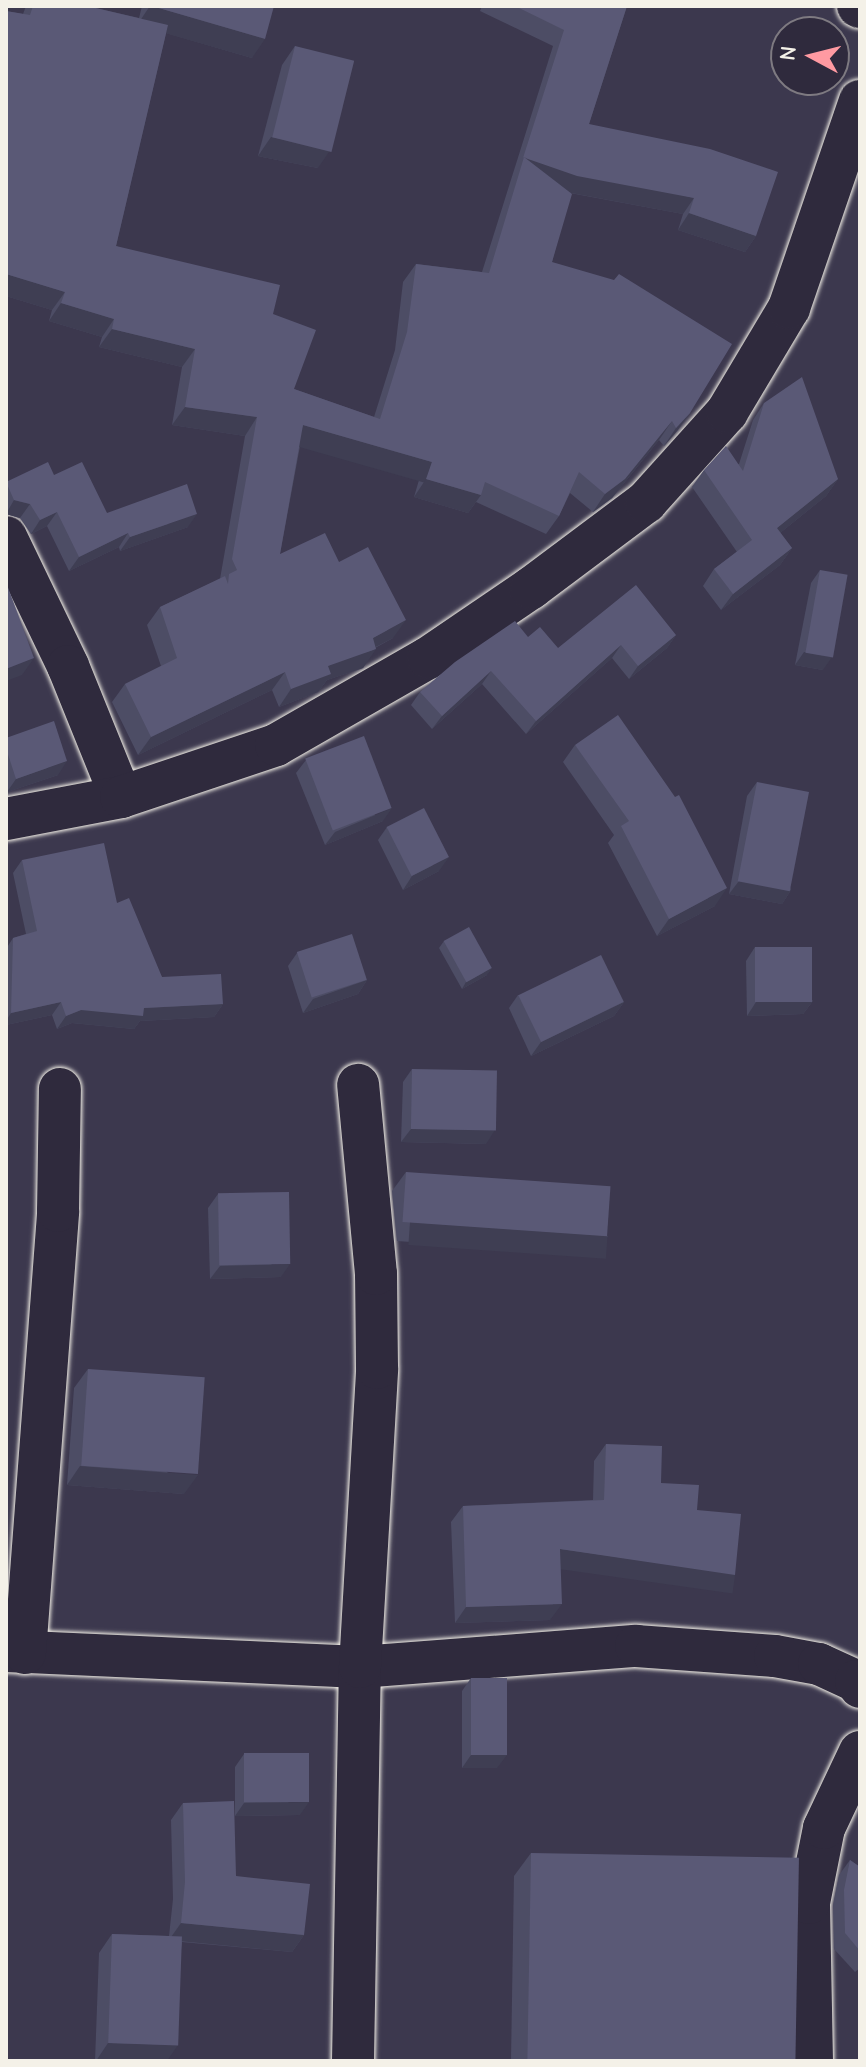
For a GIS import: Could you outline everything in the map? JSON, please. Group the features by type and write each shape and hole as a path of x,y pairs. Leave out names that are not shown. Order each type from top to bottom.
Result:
{"street":[{"path":"6,819 121,797 276,745 428,658 531,588 646,502 727,412 789,308 860,101"},
{"path":"6,537 68,666 121,797"},
{"path":"353,2061 360,1667 377,1368 376,1274 358,1085"},
{"path":"60,1089 58,1211 16,1652 360,1667 636,1646 775,1656 819,1664 856,1681 860,1687"},
{"path":"812,2061 809,1903 824,1828 860,1752"}],"building":[{"path":"33,6 87,6 168,25 116,246 280,285 273,314 316,330 294,389 380,419 407,332 416,264 489,273 524,157 572,194 552,262 614,280 619,274 732,344 690,413 676,428 672,421 625,479 605,494 579,472 559,516 485,482 481,495 426,479 432,462 303,425 280,554 325,533 339,562 368,547 406,620 373,638 376,649 328,666 331,674 291,689 285,672 151,737 125,684 177,658 160,607 225,576 228,584 229,574 237,570 232,559 257,417 185,407 195,349 112,329 114,319 61,303 65,292 6,274 6,11 30,15"},
{"path":"152,6 274,6 265,39"},
{"path":"515,6 627,6 589,124 710,149 778,172 756,236 689,213 694,198 577,176 523,158 564,30"},
{"path":"295,46 354,61 331,152 272,137"},
{"path":"802,377 838,479 777,528 792,548 733,594 714,569 752,540 704,470 726,446 743,471 764,403"},
{"path":"48,462 54,475 82,462 107,513 187,484 197,514 130,537 128,533 79,557 57,512 40,520 30,504 14,500 6,482"},
{"path":"820,570 848,575 833,658 805,653"},
{"path":"6,582 34,658 6,669"},
{"path":"636,585 676,635 638,666 621,645 536,721 491,671 442,716 420,692 455,662 515,621 528,637 540,627 558,648"},
{"path":"618,715 675,797 679,795 727,888 669,919 621,826 629,821 575,745"},
{"path":"54,721 67,761 16,779 6,738"},
{"path":"364,736 392,808 333,830 305,759"},
{"path":"757,782 809,792 790,891 738,881"},
{"path":"424,808 449,857 412,876 387,827"},
{"path":"104,843 117,903 129,898 162,977 221,974 223,1004 144,1008 143,1016 81,1010 66,1016 61,1002 11,1013 13,938 37,931 22,860"},
{"path":"469,927 492,968 466,982 444,941"},
{"path":"352,934 367,980 312,998 297,952"},
{"path":"755,947 812,947 812,1002 755,1002"},
{"path":"601,955 624,1002 541,1042 518,995"},
{"path":"412,1069 497,1070 496,1130 411,1129"},
{"path":"406,1172 611,1186 607,1236 403,1222"},
{"path":"289,1192 290,1264 219,1265 218,1193"},
{"path":"88,1369 205,1377 198,1474 81,1466"},
{"path":"606,1444 662,1446 661,1483 699,1485 697,1510 741,1514 735,1575 560,1549 562,1604 466,1607 463,1506 604,1500"},
{"path":"471,1678 507,1678 507,1755 471,1755"},
{"path":"244,1753 309,1753 309,1802 244,1802"},
{"path":"234,1801 236,1876 310,1884 304,1935 181,1923 185,1882 183,1803"},
{"path":"531,1853 799,1858 795,2061 527,2061"},
{"path":"850,1860 860,1867 860,1951 845,1933 844,1890"},
{"path":"112,1934 182,1936 178,2045 108,2043"}]}
